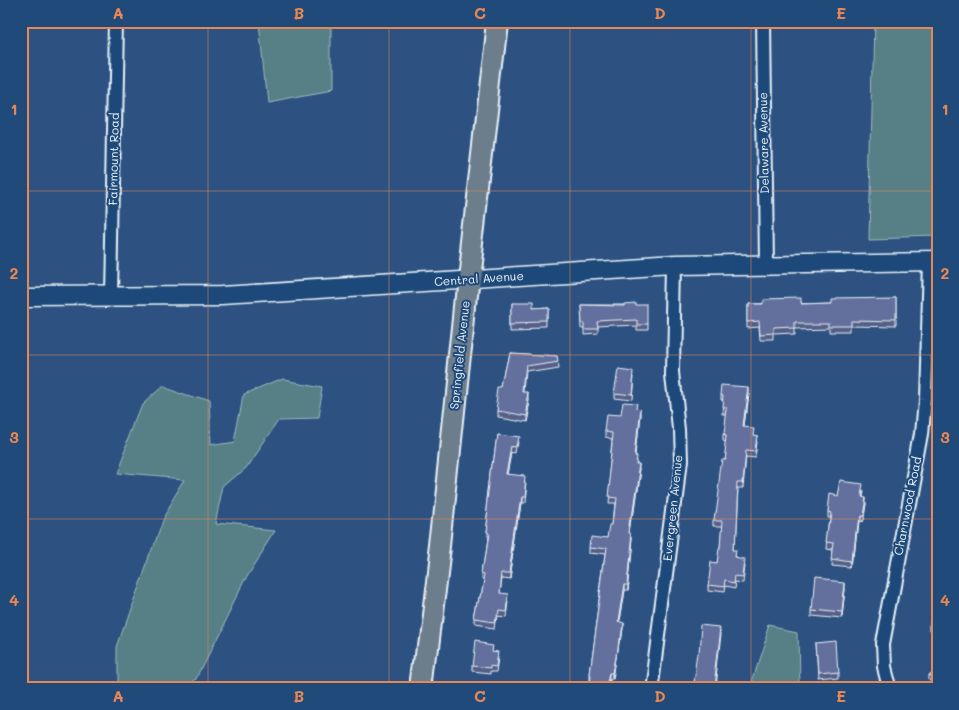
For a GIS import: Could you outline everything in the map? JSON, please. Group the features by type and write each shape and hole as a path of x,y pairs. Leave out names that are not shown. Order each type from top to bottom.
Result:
{"main road":[{"name":"Springfield Avenue","path":"423,689 497,21"}],"street":[{"name":"Fairmount Road","path":"111,296 116,21"},
{"name":"Delaware Avenue","path":"763,21 766,265"},
{"name":"Central Avenue","path":"21,296 223,295 675,266 933,262"},
{"name":"Charnwood Road","path":"890,689 884,666 883,645 922,434 933,262"},
{"name":"Evergreen Avenue","path":"651,689 680,465 679,428 672,371 675,266"}],"green space":[{"path":"259,21 331,21 331,91 267,103"},
{"path":"873,21 938,21 938,237 868,239"},
{"path":"282,379 322,386 317,418 279,419 246,468 224,487 216,524 276,530 247,576 196,679 186,689 117,689 117,646 162,518 185,480 115,474 143,403 163,385 209,401 211,445 235,441 244,395"},
{"path":"770,625 799,631 800,689 749,689"}],"building":[{"path":"896,297 896,320 854,319 854,325 831,325 831,321 797,321 797,328 776,329 776,335 761,336 760,322 748,323 748,304 761,304 761,299 801,298 801,303 832,302 832,298"},
{"path":"636,302 636,304 647,304 647,324 636,324 636,319 597,321 598,329 583,329 583,321 580,321 579,304 625,305 625,303"},
{"path":"512,304 534,304 534,310 549,309 549,322 512,323"},
{"path":"510,353 557,356 558,361 527,366 524,394 529,394 525,414 496,409 499,390 503,390"},
{"path":"618,365 633,367 631,395 614,393"},
{"path":"724,385 749,387 744,425 754,426 753,434 758,435 756,451 746,450 743,482 738,482 735,549 738,549 737,555 745,557 743,574 735,573 734,581 724,579 723,586 707,584 710,560 717,561 720,547 722,520 714,520 722,461 725,461 728,435 725,434 728,410 724,410"},
{"path":"622,405 636,406 635,412 640,413 635,453 637,453 636,462 639,462 629,534 631,534 626,584 622,584 616,622 622,624 618,657 615,673 612,673 609,686 589,684 606,549 591,547 592,535 608,537 610,524 612,524 615,499 607,498 614,432 606,431 608,417 620,418"},
{"path":"497,433 519,436 517,448 512,447 507,474 525,476 523,497 520,497 509,573 501,573 499,594 508,595 506,610 499,609 497,623 476,620 484,575 481,574"},
{"path":"841,482 861,485 859,496 863,497 860,515 857,515 852,561 832,558 834,544 826,543 830,511 827,510 829,494 838,496"},
{"path":"814,578 845,581 842,612 811,609"},
{"path":"936,606 938,606 938,624 934,624"},
{"path":"701,626 721,628 714,689 694,689"},
{"path":"475,642 494,645 493,650 499,651 497,666 491,665 491,668 472,666"},
{"path":"836,642 838,672 818,674 816,644"},
{"path":"938,666 938,683 929,673"}]}
